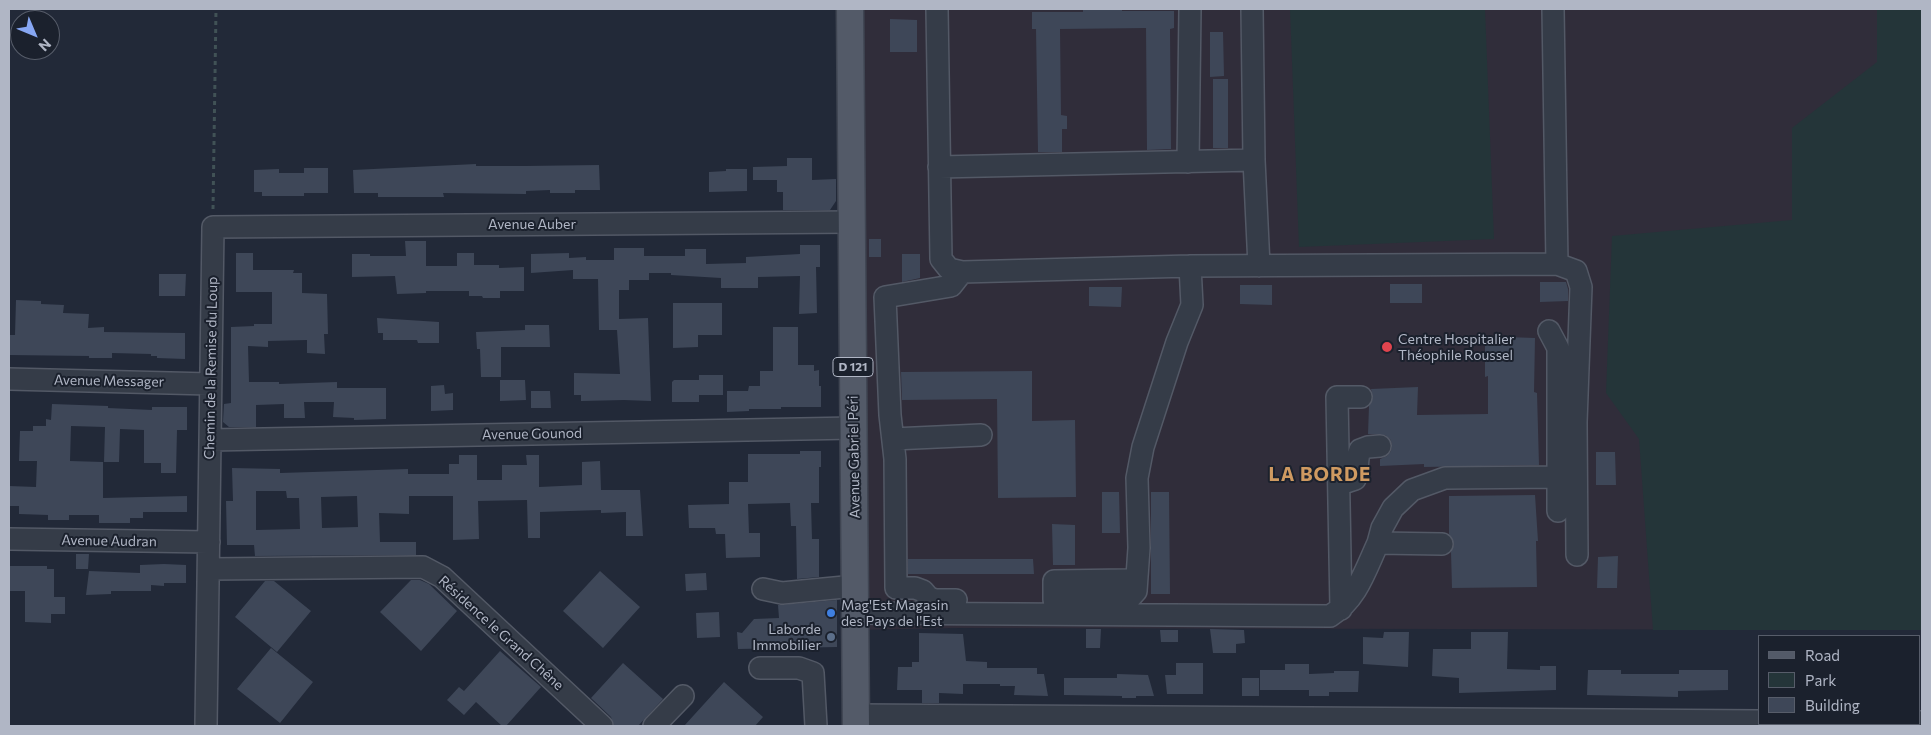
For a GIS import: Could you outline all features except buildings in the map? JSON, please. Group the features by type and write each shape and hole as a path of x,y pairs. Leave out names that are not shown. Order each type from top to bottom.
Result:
{"main road":[{"name":"Avenue Gabriel Péri","path":"850,9 856,720"}],"street":[{"path":"936,9 941,259 949,269 962,272 1190,266 1557,264 1576,271 1581,287 1576,422 1577,555"},
{"path":"1188,162 1190,9"},
{"path":"1252,9 1254,160 1259,266"},
{"path":"1553,9 1557,264"},
{"path":"938,167 1254,160"},
{"name":"Avenue Auber","path":"213,227 851,222"},
{"name":"Chemin de la Remise du Loup","path":"206,726 213,227"},
{"path":"962,272 951,286 885,297 895,459 896,588 915,588 923,591 929,598 936,600 1128,600 1136,592 1139,548 1137,478 1143,447 1177,342 1192,305 1190,266"},
{"path":"1549,331 1558,348 1558,511"},
{"name":"Avenue Messager","path":"9,379 210,384"},
{"path":"1341,609 1337,397 1361,397"},
{"name":"Avenue Gounod","path":"210,440 854,428"},
{"path":"893,439 981,435"},
{"path":"1339,481 1346,482 1355,479 1358,472 1360,450 1380,446"},
{"path":"856,613 1330,616 1341,609 1362,581 1378,544 1382,528 1393,508 1412,490 1445,478 1558,478"},
{"name":"Avenue Audran","path":"9,539 209,542"},
{"path":"1378,544 1442,544"},
{"name":"Résidence le Grand Chêne","path":"208,569 423,567 442,577 602,726"},
{"path":"763,589 782,593 855,586"},
{"path":"760,668 799,668 813,673 816,726"},
{"path":"654,726 683,696"},
{"path":"856,720 1758,721"}],"path":[{"path":"213,227 216,9"}],"shaded area":[{"name":"Centre Hospitalier Théophile Roussel","path":"853,9 1922,9 1922,630 956,628 856,630"}],"green space":[{"path":"1290,9 1485,9 1494,239 1299,247"},
{"path":"1877,9 1922,9 1922,630 1653,630 1639,439 1606,393 1612,236 1792,220 1792,128 1877,62"}],"place":[{"name":"Centre Hospitalier Théophile Roussel","path":"1387,347"},
{"name":"Mag'Est Magasin des Pays de l'Est","path":"831,613"},
{"name":"Laborde Immobilier","path":"831,637"}],"district":[{"name":"LA BORDE","path":"1320,475"}]}
